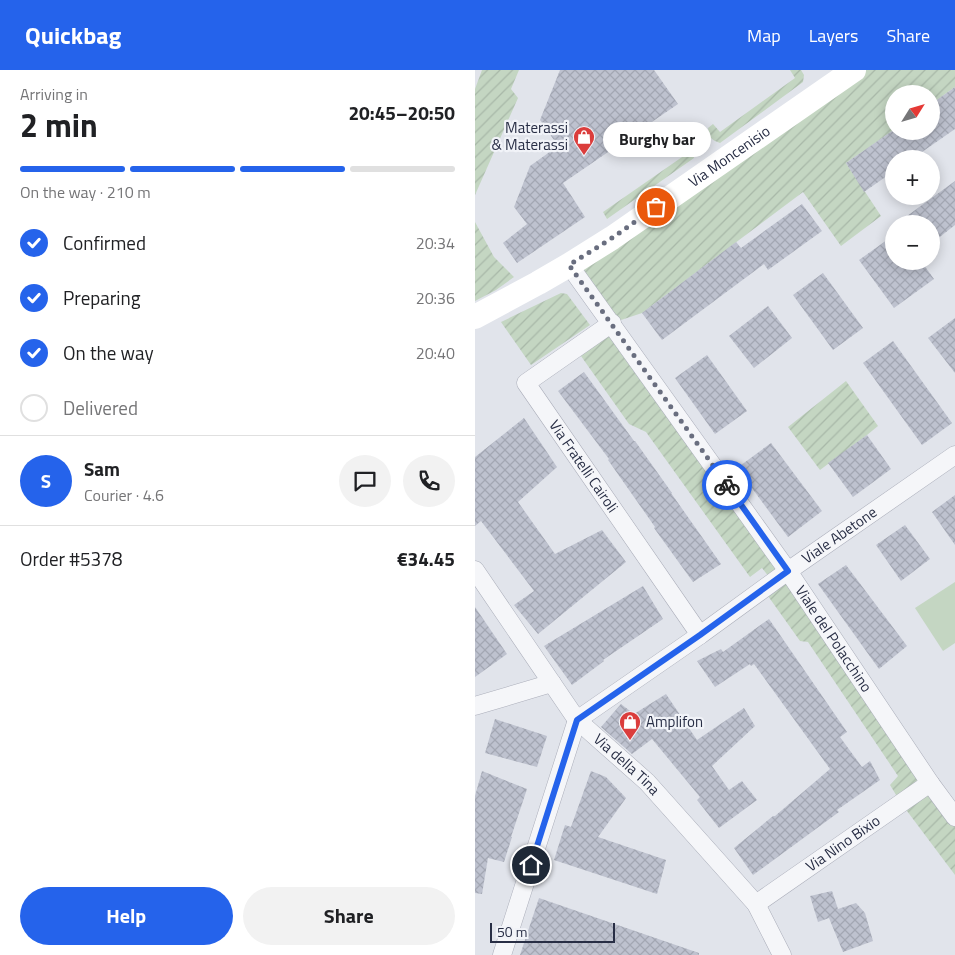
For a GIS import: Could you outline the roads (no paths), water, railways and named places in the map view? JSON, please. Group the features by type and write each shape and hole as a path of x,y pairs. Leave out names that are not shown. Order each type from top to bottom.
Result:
{"main road":[{"name":"Via Moncenisio","path":"475,317 569,265 612,238 853,70"}],"street":[{"name":"Viale del Polacchino","path":"569,265 788,571 955,817"},
{"name":"Via Fratelli Cairoli","path":"612,324 526,383 700,635"},
{"name":"Viale Abetone","path":"577,720 955,455"},
{"name":"Via della Tina","path":"475,570 577,720 647,782 756,904 782,955"},
{"path":"475,706 552,683"},
{"path":"502,955 577,720"},
{"name":"Via Nino Bixio","path":"756,904 931,783"}],"place":[{"name":"Materassi & Materassi","path":"584,156"},
{"name":"Burghy bar","path":"656,207"},
{"name":"Amplifon","path":"630,741"}]}
